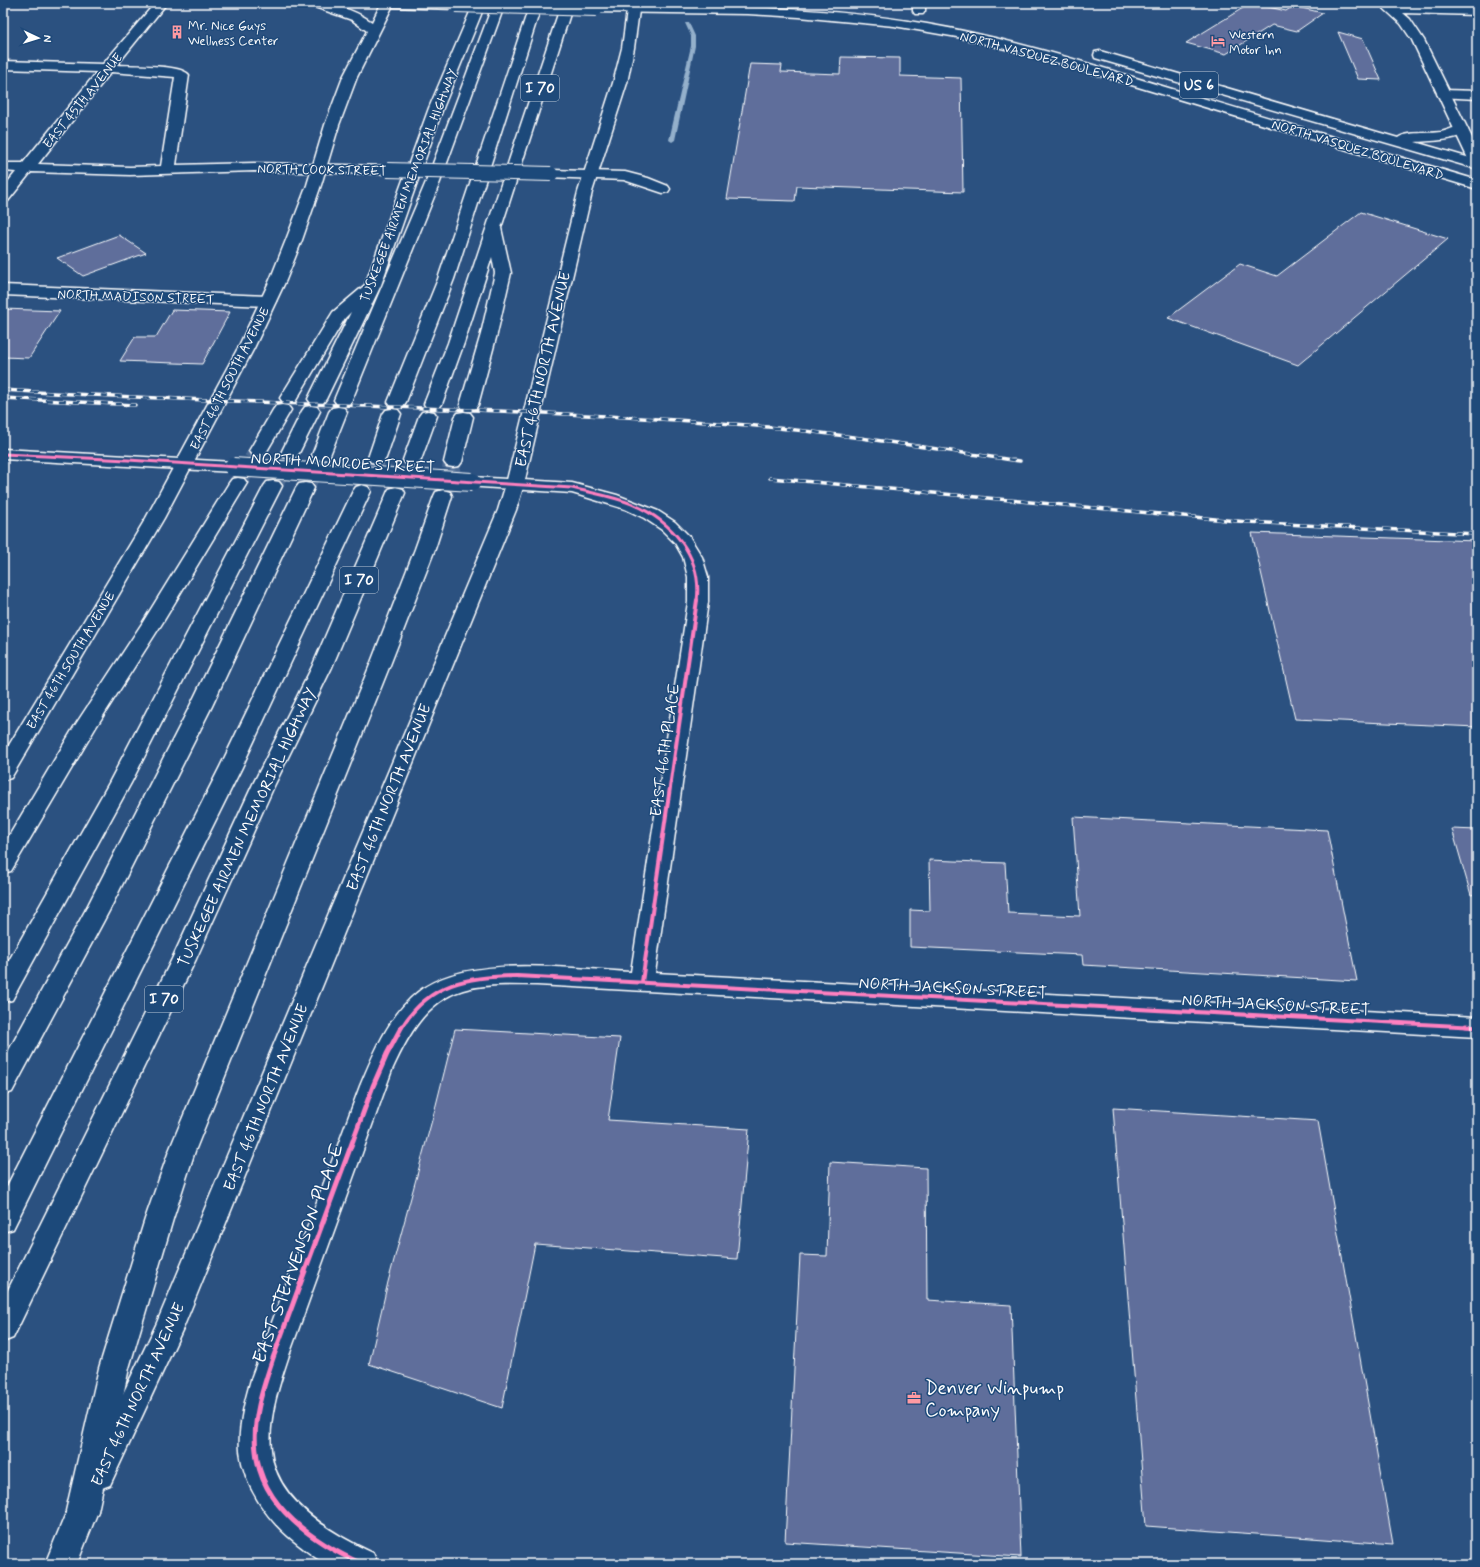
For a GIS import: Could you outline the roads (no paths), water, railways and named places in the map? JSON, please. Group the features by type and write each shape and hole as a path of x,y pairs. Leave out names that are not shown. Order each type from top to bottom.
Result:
{"main road":[{"name":"EAST 45TH AVENUE","path":"3,198 106,68 161,3"},
{"path":"316,3 356,17 373,30"},
{"name":"NORTH VASQUEZ BOULEVARD","path":"384,3 596,9 634,6 744,10 816,14 898,23 974,36 1057,58 1477,185"},
{"name":"EAST 46TH SOUTH AVENUE","path":"3,773 97,617 184,464 218,401 268,301 294,240 340,101 360,55 388,3"},
{"name":"EAST 46TH NORTH AVENUE","path":"61,1564 82,1511 174,1318 501,524 515,484 590,174 620,83 628,48 634,6"},
{"path":"1387,6 1477,11"},
{"path":"1387,6 1406,22 1412,31 1461,130 1474,150 1477,164"},
{"path":"915,8 933,14"},
{"name":"TUSKEGEE AIRMEN MEMORIAL HIGHWAY","path":"290,453 373,285 436,108 476,12"},
{"path":"321,455 432,182 456,114 496,12"},
{"path":"377,458 394,408 446,279 533,13"},
{"name":"I 70","path":"412,460 456,343 564,14"},
{"name":"NORTH VASQUEZ BOULEVARD","path":"1085,51 1382,138 1477,164"},
{"path":"3,65 106,68 172,72 182,75 168,170"},
{"path":"1444,94 1477,95"},
{"path":"1382,138 1433,138 1461,130"},
{"name":"NORTH COOK STREET","path":"3,167 130,171 241,167 590,174 630,177 663,189"},
{"path":"454,462 489,334 503,273 494,227"},
{"path":"258,451 339,315 373,285"},
{"name":"NORTH MADISON STREET","path":"3,290 268,301"},
{"name":"NORTH MONROE STREET","path":"3,454 184,464 236,475 472,482 572,488 606,496 641,508 665,522 672,529"},
{"path":"3,865 85,727 157,615 236,475"},
{"path":"3,993 120,784 273,486"},
{"path":"3,1085 96,911 201,706 306,488"},
{"path":"3,1221 243,744 304,619 362,491"},
{"name":"TUSKEGEE AIRMEN MEMORIAL HIGHWAY","path":"3,1329 173,980 264,784 322,667 396,493"},
{"path":"82,1511 114,1368 157,1226 182,1151 380,665 425,549 443,496"},
{"name":"EAST 46TH PLACE","path":"642,982 700,588 696,566 687,546 672,529"},
{"name":"NORTH JACKSON STREET","path":"431,995 457,982 503,976 642,982 1477,1027"},
{"name":"EAST STEAVENSON PLACE","path":"362,1564 331,1550 300,1527 284,1510 269,1489 259,1468 256,1449 256,1426 262,1398 278,1346 373,1086 394,1039 417,1007 431,995"}],"waterway":[{"path":"672,140 693,46 693,36 687,24"}],"tunnel":[{"path":"238,483 258,451"},
{"path":"273,486 290,453"},
{"path":"305,488 321,455"},
{"path":"362,491 377,458"},
{"path":"443,496 453,462"}],"railway":[{"path":"3,390 182,399 630,417 720,423 832,434 1020,461"},
{"path":"3,398 135,405"},
{"path":"770,478 1248,522 1477,534"}],"place":[{"name":"Mr. Nice Guys Wellness Center","path":"177,32"},
{"name":"Western Motor Inn","path":"1218,41"},
{"name":"Denver Winpump Company","path":"914,1398"}]}
